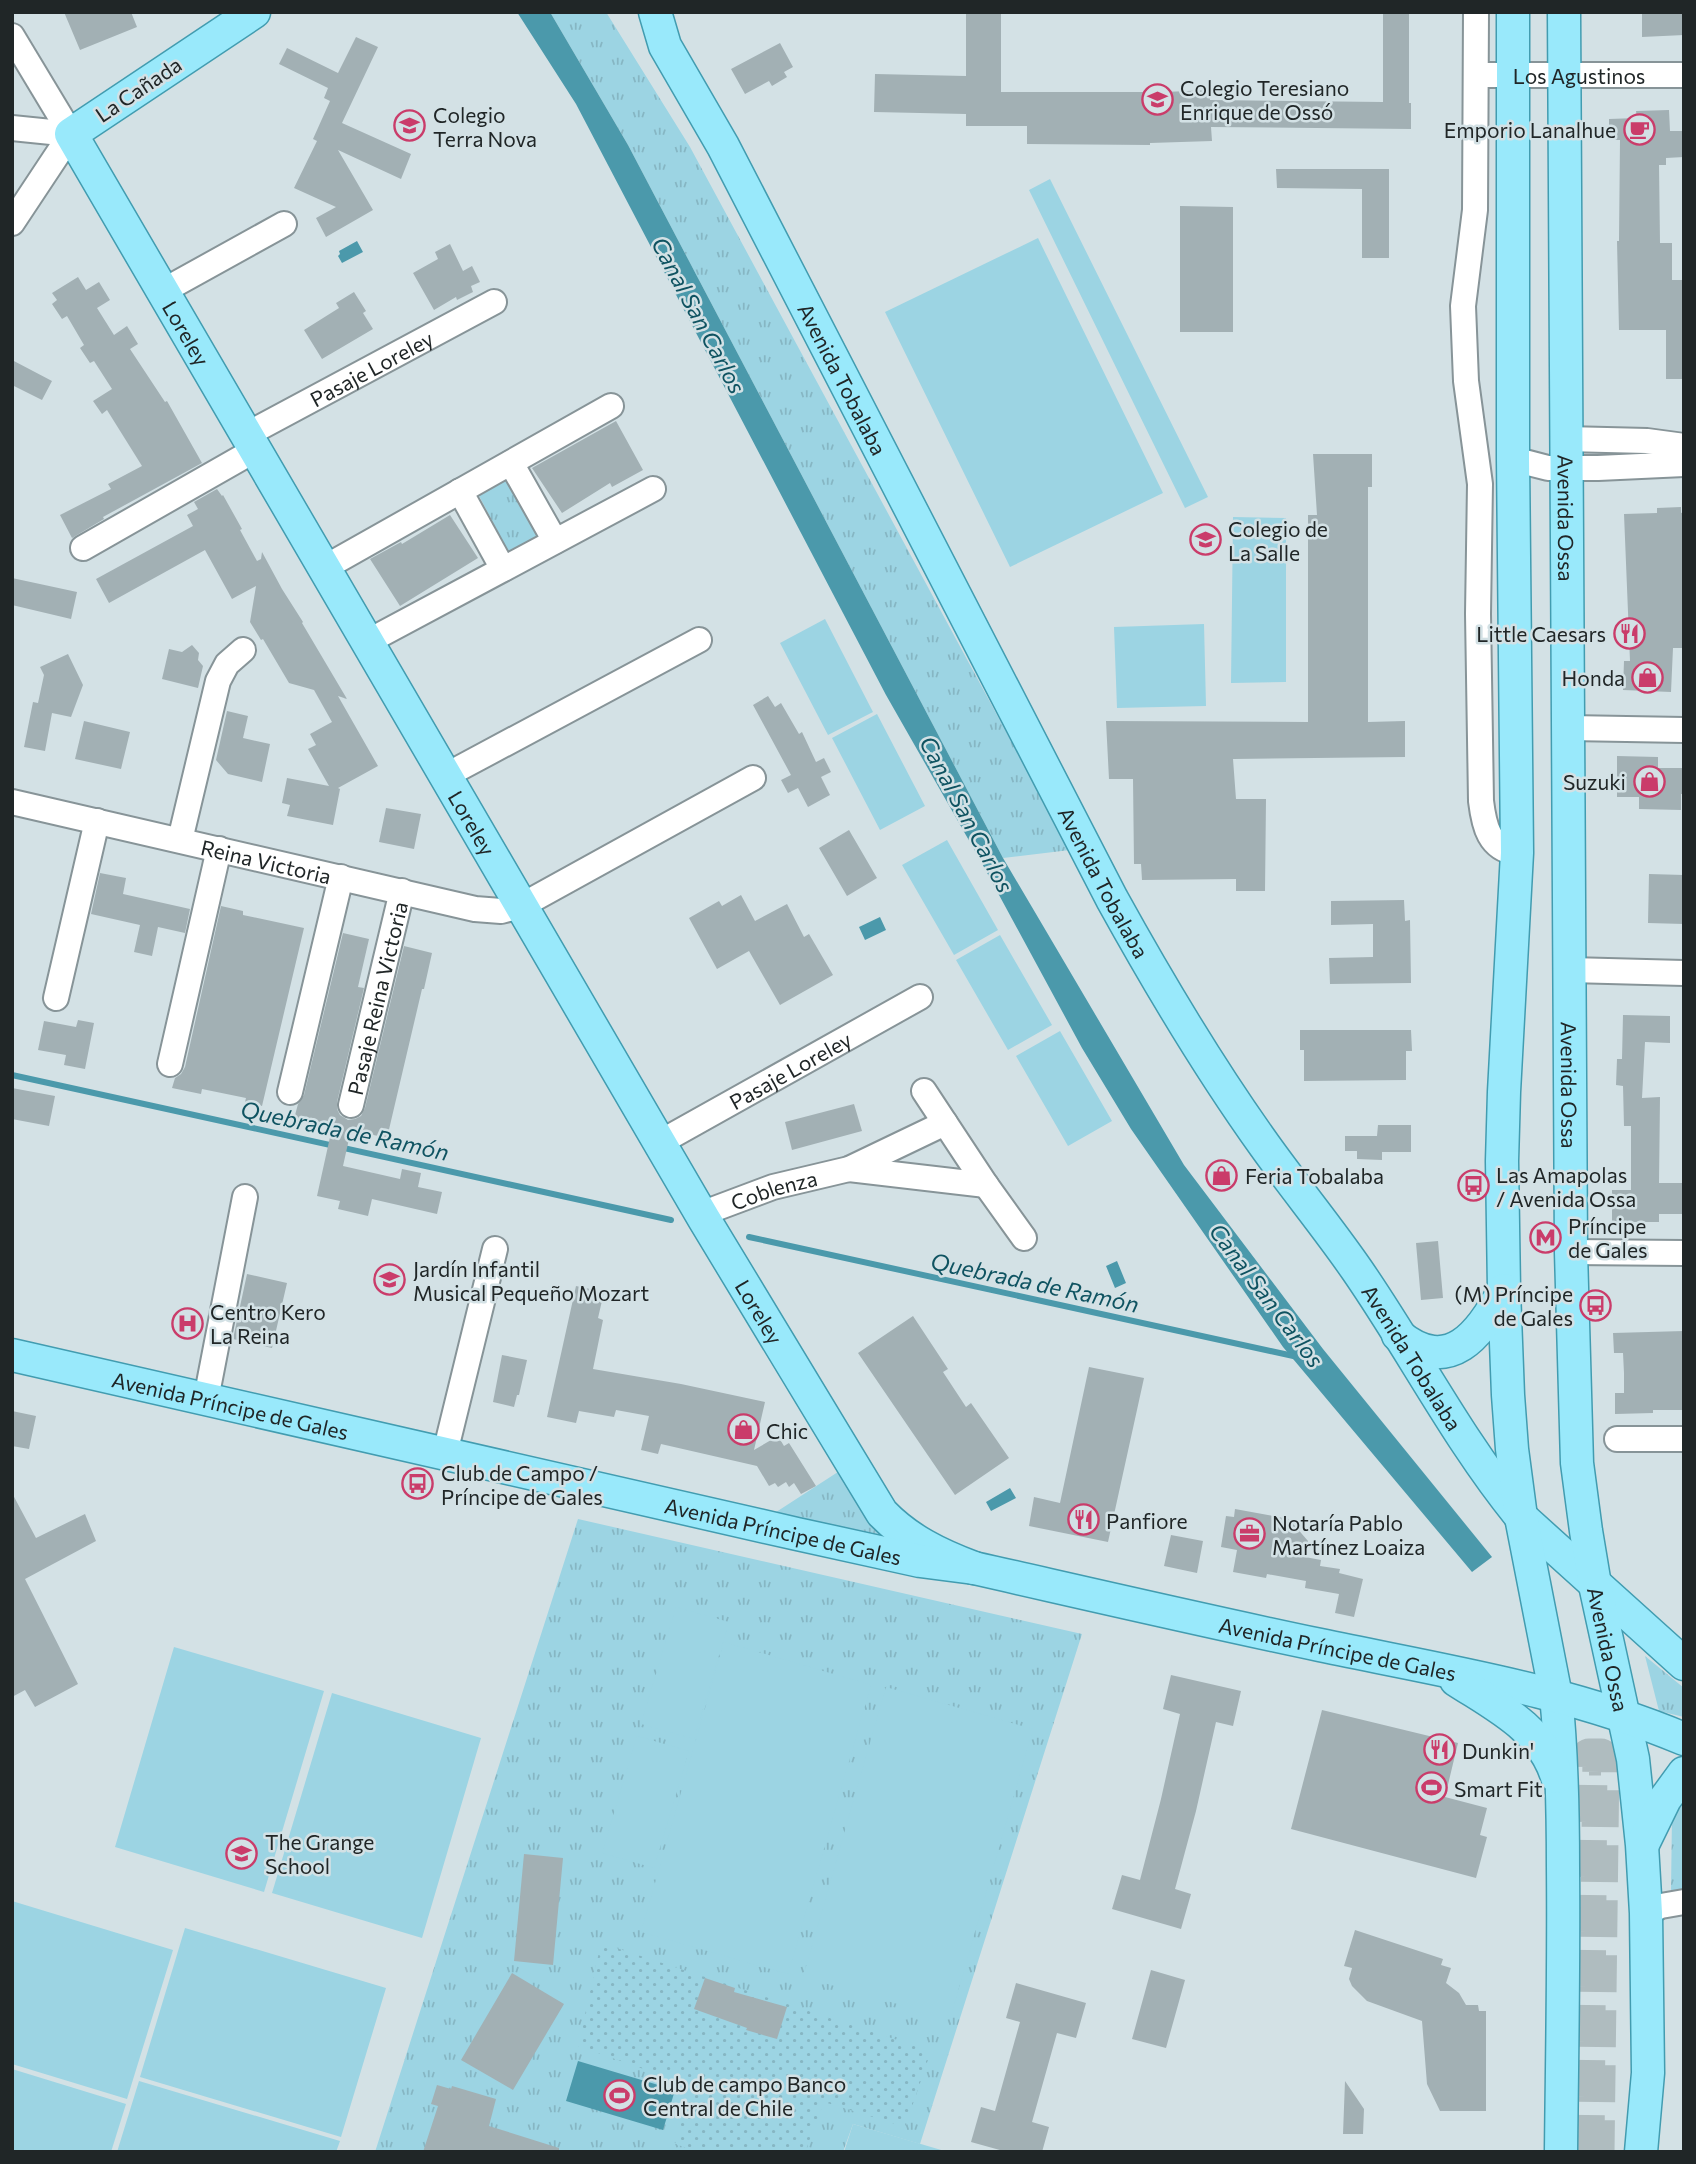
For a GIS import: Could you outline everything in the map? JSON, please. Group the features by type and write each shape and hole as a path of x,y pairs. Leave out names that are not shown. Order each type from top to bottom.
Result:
{"main road":[{"name":"La Cañada","path":"71,134 254,12"},
{"path":"639,12 665,46"},
{"name":"Avenida Tobalaba","path":"655,12 665,46 723,146 1107,889 1142,953 1225,1088 1357,1271 1490,1479 1521,1517 1684,1664"},
{"path":"1513,12 1513,458 1517,853 1503,1105 1504,1290 1510,1435 1521,1517 1556,1696 1563,1795 1561,2152"},
{"name":"Avenida Ossa","path":"1564,12 1571,1252 1575,1437 1586,1531 1634,1770 1642,1845 1646,1913 1648,2073 1642,2152"},
{"name":"Loreley","path":"71,134 659,1143 882,1513 918,1544 974,1568"},
{"path":"1517,853 1569,855"},
{"path":"1398,1335 1408,1343 1429,1352 1440,1353 1454,1349 1482,1326 1504,1290"},
{"name":"Avenida Príncipe de Gales","path":"12,1355 920,1561 974,1568 1556,1696"},
{"path":"1437,1668 1522,1723 1540,1742 1554,1768 1563,1795"},
{"path":"1556,1696 1684,1739"},
{"path":"1642,1845 1665,1798 1684,1773"}],"street":[{"path":"1476,12 1475,210 1463,306 1466,382 1480,484 1478,614 1482,802 1490,838 1503,849 1517,853"},
{"name":"Loreley","path":"12,36 71,134"},
{"name":"Los Agustinos","path":"1476,75 1684,75"},
{"path":"12,128 71,134 12,223"},
{"path":"163,291 284,224"},
{"name":"Pasaje Loreley","path":"83,548 251,442 494,302"},
{"path":"324,568 611,406"},
{"path":"1513,458 1548,468 1566,454 1647,440 1684,446"},
{"path":"1566,454 1684,464"},
{"path":"511,463 555,541"},
{"path":"368,642 653,489"},
{"path":"460,491 503,569"},
{"path":"445,776 699,640"},
{"path":"180,840 218,681 227,664 243,650"},
{"path":"1569,727 1684,730"},
{"path":"522,906 752,778"},
{"name":"Reina Victoria","path":"12,802 488,911 522,906"},
{"path":"56,998 97,821"},
{"path":"170,1063 219,849"},
{"path":"290,1092 341,877"},
{"name":"Pasaje Reina Victoria","path":"351,1105 402,891"},
{"path":"1570,970 1684,973"},
{"name":"Pasaje Loreley","path":"659,1143 920,997"},
{"path":"924,1091 1024,1238"},
{"name":"Coblenza","path":"708,1226 773,1187 849,1169 945,1123"},
{"name":"Coblenza","path":"849,1169 986,1185"},
{"path":"206,1399 245,1197"},
{"path":"444,1453 495,1249"},
{"path":"1571,1252 1684,1253"},
{"path":"1617,1439 1684,1439"},
{"path":"1646,1913 1661,1906 1684,1902"}],"green space":[{"path":"550,12 606,12 690,147 1070,850 1003,858 628,145"},
{"path":"1050,179 1208,497 1185,508 1029,190"},
{"path":"1038,238 1163,493 1010,567 885,312"},
{"path":"507,474 540,537 509,553 476,490"},
{"path":"1233,517 1286,518 1286,682 1231,683"},
{"path":"825,619 873,712 828,735 780,643"},
{"path":"1204,624 1206,706 1117,708 1114,627"},
{"path":"877,714 925,806 880,830 832,738"},
{"path":"947,840 998,930 954,955 902,865"},
{"path":"1000,935 1052,1025 1008,1050 956,960"},
{"path":"1060,1031 1112,1121 1068,1146 1016,1056"},
{"path":"841,1470 895,1543 770,1516"},
{"name":"Club de campo Banco Central de Chile","path":"578,1519 1082,1634 920,2144 853,2124 843,2152 375,2152"},
{"path":"676,1607 729,1622 694,1739 641,1724"},
{"path":"724,1642 871,1685 788,1974 641,1932"},
{"path":"174,1647 324,1691 264,1892 115,1847"},
{"path":"1645,1656 1684,1688 1684,1717 1659,1711"},
{"path":"886,1687 1033,1729 950,2019 803,1977"},
{"path":"332,1693 481,1738 422,1938 272,1893"},
{"path":"637,1736 689,1751 654,1868 602,1853"},
{"path":"1684,1784 1684,1896 1671,1890 1672,1815"},
{"path":"12,1901 173,1950 127,2099 12,2064"},
{"path":"185,1928 386,1988 341,2137 140,2077"},
{"path":"601,1943 931,2051 905,2127 824,2102 805,2152 699,2152 675,2144 692,2086 578,2046"},
{"path":"12,2069 126,2104 111,2152 12,2152"},
{"path":"139,2081 340,2141 336,2152 117,2152"},
{"path":"853,2124 948,2152 844,2152"}],"water":[{"name":"Canal San Carlos","path":"517,12 550,12 628,145 1003,858 1184,1165 1323,1349 1492,1557 1472,1572 1283,1347 1131,1129 1082,1048 979,858 886,695 576,104"},
{"path":"357,241 363,252 342,263 338,256 339,251"},
{"path":"880,917 886,930 865,940 859,927"},
{"path":"1117,1261 1126,1283 1115,1288 1106,1266"},
{"path":"1010,1488 1016,1498 991,1511 986,1502"},
{"name":"Club de campo Banco Central de Chile","path":"578,2061 675,2090 663,2130 566,2101"}],"building":[{"path":"64,12 131,12 137,27 80,50"},
{"path":"966,12 1001,12 1001,92 1210,90 1210,100 1383,102 1383,12 1409,12 1411,129 1211,127 1212,141 1150,145 1027,144 1027,126 966,126 966,114 874,112 875,74 966,76"},
{"path":"1642,12 1684,12 1684,35 1642,37"},
{"path":"356,37 378,47 342,123 411,154 401,179 338,150 373,210 326,237 316,218 336,207 294,188 317,141 313,139 330,101 324,98 328,88 279,64 287,48 338,73"},
{"path":"780,43 793,67 784,72 787,77 772,86 769,81 745,94 731,69"},
{"path":"1669,110 1670,131 1684,131 1684,157 1666,158 1666,165 1659,165 1660,243 1672,243 1672,280 1684,280 1684,379 1666,379 1666,330 1619,330 1617,241 1620,140 1609,140 1609,119 1637,118 1636,111"},
{"path":"1276,169 1389,169 1389,258 1362,258 1362,189 1277,188"},
{"path":"1180,206 1233,207 1233,332 1180,332"},
{"path":"450,244 463,271 472,266 480,282 471,286 473,292 457,300 456,297 434,310 413,273 438,259 435,252"},
{"path":"78,277 86,290 99,282 110,300 97,308 114,335 127,326 138,344 130,349 165,402 167,401 202,463 103,517 104,519 72,538 60,515 111,489 108,484 142,466 107,410 102,414 93,401 112,389 94,361 90,363 80,348 84,345 67,316 62,319 52,304 57,300 52,293"},
{"path":"354,292 373,329 322,359 304,330 339,308 336,303"},
{"path":"12,360 52,381 42,400 12,385"},
{"path":"616,421 643,470 612,487 610,483 562,513 532,468"},
{"path":"1313,454 1372,454 1372,487 1368,487 1368,722 1405,721 1405,757 1233,759 1236,799 1266,799 1265,891 1236,891 1236,879 1142,880 1141,864 1134,864 1133,779 1109,779 1106,721 1308,722 1308,515 1317,515"},
{"path":"217,489 242,529 240,530 257,561 261,559 262,552 303,622 347,699 338,696 378,766 338,788 340,789 333,825 287,816 290,805 282,803 287,778 329,786 308,749 316,745 310,734 332,722 314,690 289,683 250,622 256,586 232,599 205,550 109,603 96,579 193,526 187,515 198,509 194,502"},
{"path":"1681,507 1681,513 1684,512 1684,648 1673,648 1671,692 1623,690 1624,661 1630,661 1624,514 1657,513 1657,508"},
{"path":"450,515 478,558 400,606 370,559 401,542 402,544"},
{"path":"12,578 77,592 71,619 12,605"},
{"path":"192,645 199,653 198,660 203,666 198,688 162,679 169,649 182,652"},
{"path":"68,654 83,685 71,717 52,713 45,751 24,747 33,702 38,703 44,675 40,667"},
{"path":"768,696 775,707 781,703 799,734 802,732 816,762 824,758 831,772 821,777 830,795 808,807 798,788 788,793 781,780 791,775 753,705"},
{"path":"227,711 248,716 243,738 270,744 262,782 228,774 216,760"},
{"path":"84,721 130,732 121,769 75,759"},
{"name":"Suzuki","path":"1617,756 1658,757 1658,768 1684,768 1681,810 1639,809 1639,797 1617,797"},
{"path":"386,808 421,814 414,849 379,842"},
{"path":"849,830 877,878 847,896 819,848"},
{"path":"100,873 126,878 123,894 190,909 185,933 158,927 152,956 134,952 140,925 91,914"},
{"path":"1649,874 1684,875 1684,924 1648,923"},
{"path":"741,895 755,921 787,904 804,937 809,934 833,975 780,1005 749,951 717,969 689,918 719,901 722,906"},
{"path":"1404,900 1405,921 1410,920 1411,983 1330,984 1329,958 1373,957 1373,924 1331,925 1331,901"},
{"path":"221,906 243,911 243,915 304,928 262,1106 245,1102 246,1098 202,1089 201,1094 172,1088 175,1078 185,1067"},
{"path":"343,933 369,939 358,987 364,988 337,1102 340,1115 348,1120 361,1116 365,1108 404,946 432,953 387,1138 351,1130 343,1166 400,1179 402,1169 421,1173 418,1187 442,1192 437,1214 372,1199 368,1216 338,1209 340,1201 317,1196 332,1128 294,1119 304,1095"},
{"path":"1623,1015 1670,1016 1670,1043 1645,1042 1642,1098 1660,1097 1659,1183 1684,1183 1684,1214 1659,1214 1659,1222 1612,1222 1612,1190 1631,1190 1631,1126 1624,1126 1623,1086 1616,1085 1617,1059 1622,1059"},
{"path":"78,1020 94,1023 85,1069 64,1065 66,1055 38,1050 44,1021 76,1027"},
{"path":"1300,1030 1411,1030 1412,1051 1406,1051 1406,1080 1304,1081 1304,1050 1300,1050"},
{"path":"12,1088 55,1096 49,1126 12,1119"},
{"path":"854,1104 862,1131 792,1150 785,1122"},
{"path":"1378,1125 1411,1125 1411,1152 1382,1152 1382,1160 1357,1159 1357,1151 1345,1151 1345,1136 1377,1136"},
{"path":"1438,1241 1443,1298 1421,1300 1416,1243"},
{"path":"247,1274 287,1283 272,1348 233,1339"},
{"path":"576,1286 604,1292 598,1318 603,1320 593,1369 765,1402 754,1450 778,1436 784,1446 789,1443 816,1486 801,1494 794,1483 789,1487 786,1482 778,1487 775,1483 769,1486 757,1466 661,1444 658,1454 641,1450 649,1416 616,1410 614,1417 579,1411 576,1423 547,1417"},
{"path":"913,1316 948,1369 943,1372 966,1407 971,1403 1009,1458 955,1495 858,1353"},
{"path":"1684,1331 1684,1410 1615,1414 1615,1393 1624,1393 1624,1373 1623,1353 1614,1353 1613,1333"},
{"path":"502,1355 527,1360 514,1407 493,1402"},
{"path":"1089,1367 1144,1378 1108,1542 1029,1526 1034,1497 1060,1503"},
{"path":"12,1411 36,1416 29,1449 12,1446"},
{"path":"12,1493 36,1538 85,1514 96,1541 25,1579 78,1684 35,1707 25,1690 12,1697"},
{"path":"1235,1509 1289,1519 1308,1541 1305,1557 1321,1560 1320,1566 1340,1569 1339,1573 1363,1579 1354,1617 1335,1613 1339,1594 1305,1588 1306,1581 1267,1574 1266,1578 1233,1572 1237,1550 1221,1547 1226,1516 1234,1517"},
{"path":"1171,1535 1203,1541 1197,1573 1164,1566"},
{"path":"1171,1675 1241,1691 1233,1726 1216,1722 1175,1889 1191,1894 1181,1929 1112,1909 1122,1875 1140,1880 1161,1799 1180,1714 1163,1709"},
{"path":"1322,1710 1458,1743 1445,1797 1487,1808 1480,1835 1487,1837 1476,1878 1291,1829"},
{"path":"524,1854 563,1858 553,1965 514,1961"},
{"path":"1355,1930 1443,1959 1441,1965 1451,1968 1446,1983 1459,1993 1466,2005 1478,2005 1479,2011 1486,2011 1486,2111 1440,2111 1427,2084 1422,2021 1367,2001 1352,1986 1349,1979 1352,1968 1344,1966"},
{"path":"1151,1970 1185,1980 1166,2048 1132,2039"},
{"path":"512,1973 564,2004 513,2090 461,2060"},
{"path":"705,1978 735,1988 734,1992 787,2007 777,2039 694,2009"},
{"path":"1016,1983 1086,2003 1076,2038 1057,2033 1032,2122 1049,2127 1042,2152 1007,2152 971,2142 981,2107 995,2111 1020,2022 1006,2018"},
{"path":"1345,2081 1364,2109 1363,2134 1343,2134"},
{"path":"437,2085 451,2089 452,2086 496,2099 489,2126 559,2148 559,2152 423,2152 438,2106 431,2104"}],"waterway":[{"name":"Quebrada de Ramón","path":"12,1075 671,1220"},
{"name":"Quebrada de Ramón","path":"749,1237 1298,1357"}],"tunnel":[{"path":"1586,2152 1589,1757 1601,1757 1596,2152"}],"place":[{"name":"Colegio Teresiano Enrique de Ossó","path":"1157,99"},
{"name":"Colegio Terra Nova","path":"410,126"},
{"name":"Emporio Lanalhue","path":"1639,129"},
{"name":"Colegio de La Salle","path":"1205,540"},
{"name":"Little Caesars","path":"1629,633"},
{"name":"Honda","path":"1648,677"},
{"name":"Suzuki","path":"1649,781"},
{"name":"Feria Tobalaba","path":"1222,1175"},
{"name":"Las Amapolas / Avenida Ossa","path":"1473,1186"},
{"name":"Príncipe de Gales","path":"1545,1237"},
{"name":"Jardín Infantil Musical Pequeño Mozart","path":"390,1280"},
{"name":"(M) Príncipe de Gales","path":"1596,1305"},
{"name":"Centro Kero La Reina","path":"187,1323"},
{"name":"Chic","path":"743,1430"},
{"name":"Club de Campo / Príncipe de Gales","path":"418,1484"},
{"name":"Panfiore","path":"1083,1520"},
{"name":"Notaría Pablo Martínez Loaiza","path":"1249,1534"},
{"name":"Dunkin'","path":"1439,1750"},
{"name":"Smart Fit","path":"1431,1788"},
{"name":"The Grange School","path":"242,1853"},
{"name":"Club de campo Banco Central de Chile","path":"620,2095"}]}
